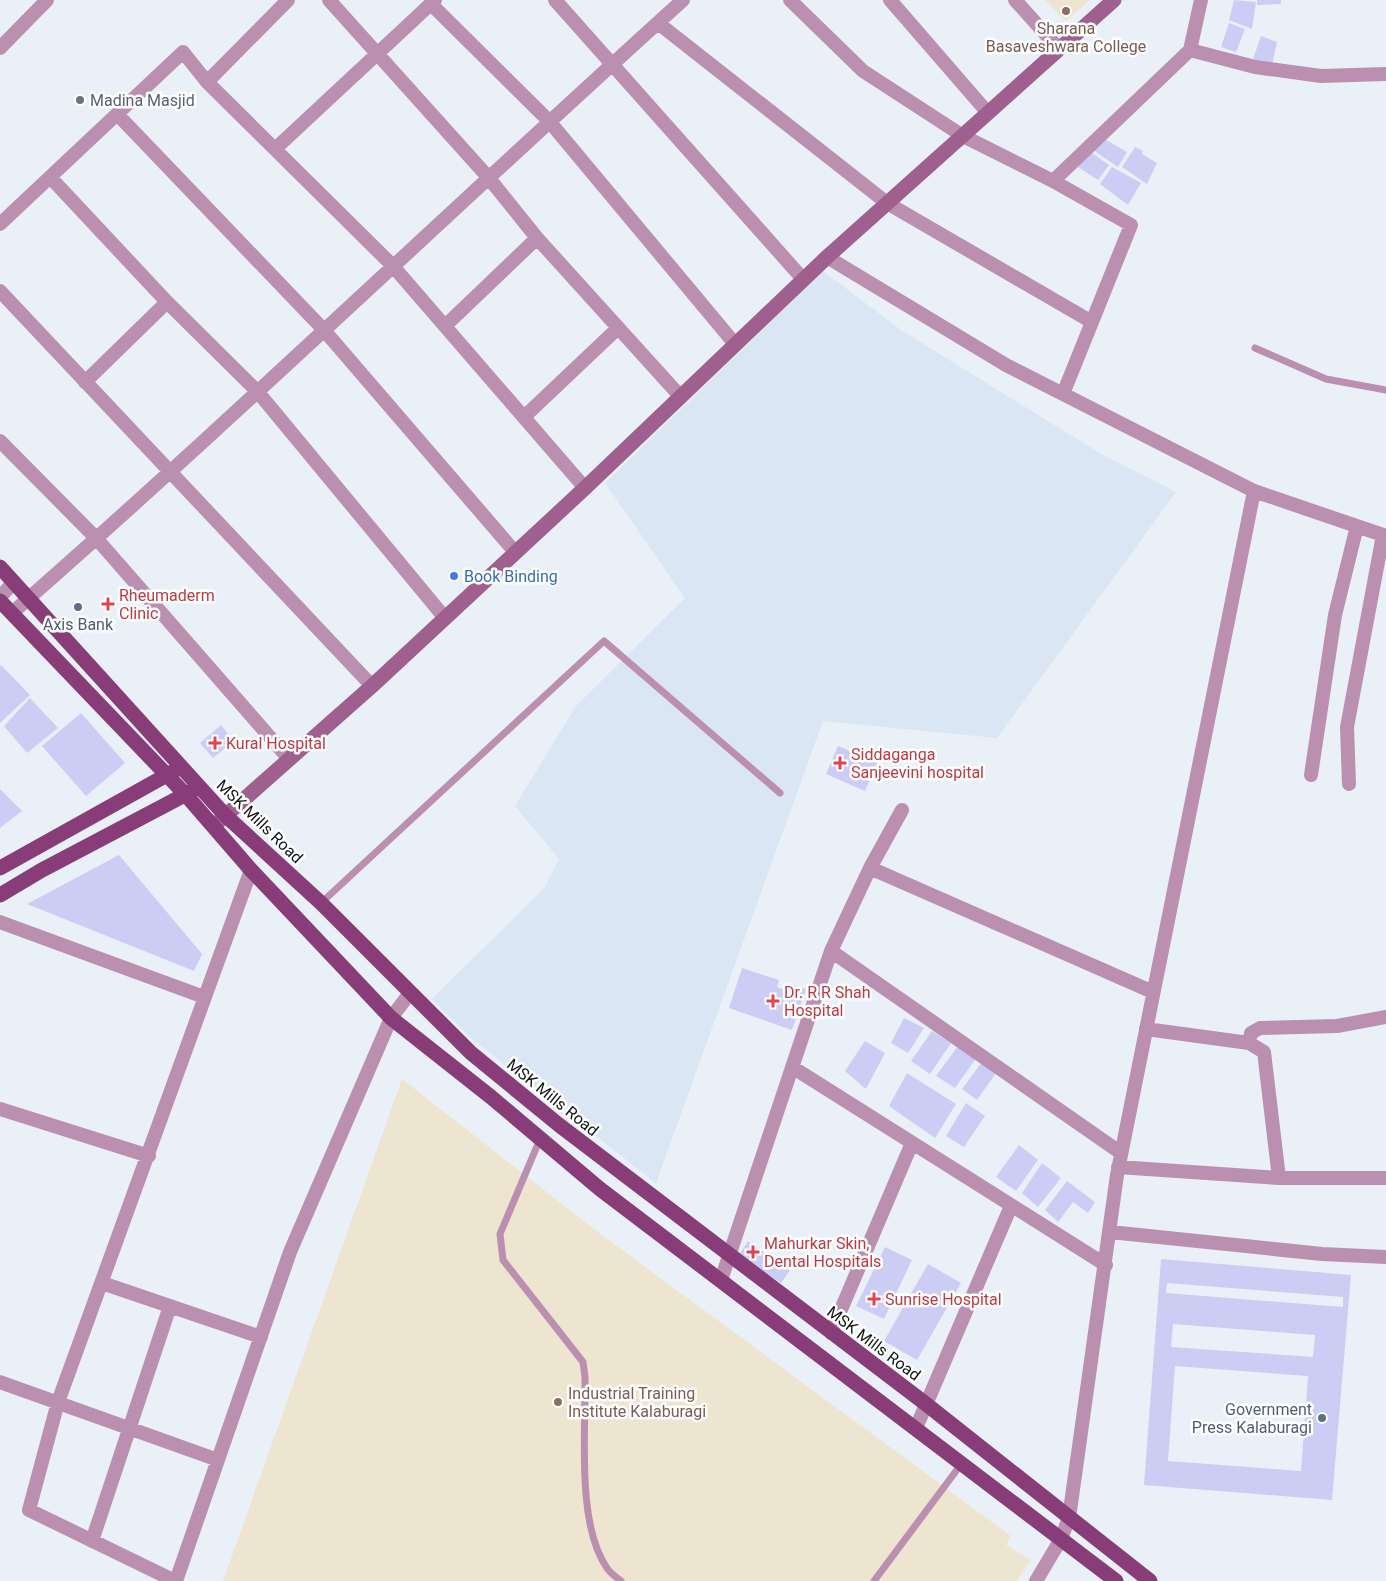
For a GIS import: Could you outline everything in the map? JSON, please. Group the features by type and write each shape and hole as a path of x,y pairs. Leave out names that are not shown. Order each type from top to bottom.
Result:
{"main road":[{"name":"MSK Mills Road","path":"0,568 225,815 321,903 478,1059 559,1125 926,1404 1150,1581"},
{"path":"0,600 166,776 186,794 251,870 391,1018 600,1189 1116,1581"},
{"path":"0,868 181,767"},
{"path":"0,895 42,870 200,787"}],"street":[{"path":"0,48 47,0"},
{"path":"207,82 288,0"},
{"path":"329,0 488,177 537,238 680,396"},
{"path":"556,0 803,279"},
{"path":"12,612 170,472 392,265 683,0"},
{"path":"790,0 864,71 963,136 1053,182 1130,225 1063,394"},
{"path":"890,0 988,113"},
{"path":"1015,0 1059,49"},
{"path":"214,827 225,815 372,686 585,488 803,279 1114,0"},
{"path":"1053,182 1190,50 1201,0"},
{"path":"275,149 379,55 433,2 549,121 735,344"},
{"path":"658,23 887,203 1092,322"},
{"path":"1190,50 1255,67 1321,76 1386,74"},
{"path":"0,224 183,52 207,82 392,265 585,488"},
{"path":"117,114 323,329 515,552"},
{"path":"50,177 167,302 257,391 445,618"},
{"path":"445,326 537,238"},
{"path":"827,257 1006,364 1254,491 1385,536 1347,727 1349,784"},
{"path":"0,290 372,686"},
{"path":"85,382 167,302"},
{"path":"524,417 618,328"},
{"path":"0,441 96,538 289,759"},
{"path":"1036,1581 1061,1539 1069,1518 1120,1160 1254,491"},
{"path":"1311,776 1335,615 1357,526"},
{"path":"0,597 14,582"},
{"path":"721,1280 831,951 870,868 902,810"},
{"path":"870,868 1153,992"},
{"path":"251,870 204,997 149,1156 58,1402 29,1510 175,1581 290,1252 391,1018 410,993"},
{"path":"0,922 204,997"},
{"path":"831,951 1120,1160 1279,1178 1386,1178"},
{"path":"1249,1043 1251,1033 1260,1028 1337,1026 1386,1017"},
{"path":"1146,1029 1249,1043 1264,1052 1279,1178"},
{"path":"792,1067 1106,1266"},
{"path":"0,1109 149,1156"},
{"path":"831,1333 912,1143"},
{"path":"916,1428 1011,1206"},
{"path":"1110,1232 1322,1254 1386,1257"},
{"path":"102,1283 261,1337"},
{"path":"92,1540 170,1306"},
{"path":"0,1382 218,1460"}],"lane":[{"path":"1255,348 1326,379 1386,390"},
{"path":"321,903 604,641 780,793"},
{"path":"540,1139 500,1234 500,1247 503,1260 583,1362 586,1376 588,1512 597,1550 608,1569 621,1581"},
{"path":"874,1581 962,1463"}],"shaded area":[{"name":"Sharana Basaveshwara College","path":"1045,0 1090,0 1066,21"},
{"path":"823,271 901,330 1103,455 1176,492 997,738 823,721 656,1183 472,1039 432,999 545,887 559,859 515,806 576,706 685,598 605,483"},
{"name":"Industrial Training Institute Kalaburagi","path":"402,1079 599,1233 1011,1536 1006,1545 1031,1560 1017,1581 223,1581"}],"building":[{"path":"1234,0 1256,2 1252,29 1229,20"},
{"path":"1257,0 1281,0 1281,4 1257,5"},
{"path":"1229,23 1245,29 1236,52 1221,47"},
{"path":"1261,36 1277,42 1272,65 1253,59"},
{"path":"1103,138 1127,152 1118,167 1093,150"},
{"path":"1135,147 1143,151 1142,154 1157,163 1147,184 1122,167"},
{"path":"1089,151 1109,165 1098,180 1078,167"},
{"path":"1112,167 1141,183 1128,205 1100,184"},
{"path":"0,666 30,695 0,723"},
{"path":"30,698 58,728 27,753 4,726"},
{"path":"81,713 125,763 86,796 42,746"},
{"path":"221,725 234,741 213,758 200,743"},
{"path":"838,746 877,763 865,791 826,774"},
{"path":"0,789 22,811 0,828"},
{"path":"119,855 202,954 194,971 27,904"},
{"path":"742,968 779,980 777,987 788,991 790,984 806,989 792,1030 729,1008"},
{"path":"904,1018 924,1028 908,1053 891,1043"},
{"path":"932,1031 951,1043 930,1074 911,1061"},
{"path":"865,1041 885,1053 866,1089 845,1071"},
{"path":"958,1046 977,1057 955,1088 936,1076"},
{"path":"982,1062 996,1073 977,1100 962,1089"},
{"path":"907,1073 956,1104 935,1138 889,1106"},
{"path":"966,1103 985,1116 964,1147 946,1136"},
{"path":"1019,1145 1038,1160 1016,1191 996,1177"},
{"path":"1042,1163 1061,1178 1038,1207 1022,1193"},
{"path":"1067,1181 1095,1202 1088,1213 1073,1202 1058,1222 1045,1210"},
{"path":"748,1241 790,1270 781,1283 739,1255"},
{"path":"885,1247 912,1260 884,1319 856,1306"},
{"name":"Government Press Kalaburagi","path":"1161,1259 1351,1275 1332,1500 1144,1485","holes":["1167,1283 1343,1297 1343,1307 1166,1293","1173,1324 1315,1335 1313,1357 1171,1347","1175,1366 1308,1376 1301,1471 1168,1461"]},
{"path":"928,1264 961,1283 917,1360 884,1341"}],"place":[{"name":"Sharana Basaveshwara College","path":"1066,11"},
{"name":"Madina Masjid","path":"80,100"},
{"name":"Book Binding","path":"454,576"},
{"name":"Rheumaderm Clinic","path":"108,604"},
{"name":"Axis Bank","path":"78,607"},
{"name":"Kural Hospital","path":"215,743"},
{"name":"Siddaganga Sanjeevini hospital","path":"840,763"},
{"name":"Dr. R R Shah Hospital","path":"773,1001"},
{"name":"Mahurkar Skin, Dental Hospitals","path":"753,1252"},
{"name":"Sunrise Hospital","path":"874,1299"},
{"name":"Industrial Training Institute Kalaburagi","path":"558,1402"},
{"name":"Government Press Kalaburagi","path":"1322,1418"}]}
